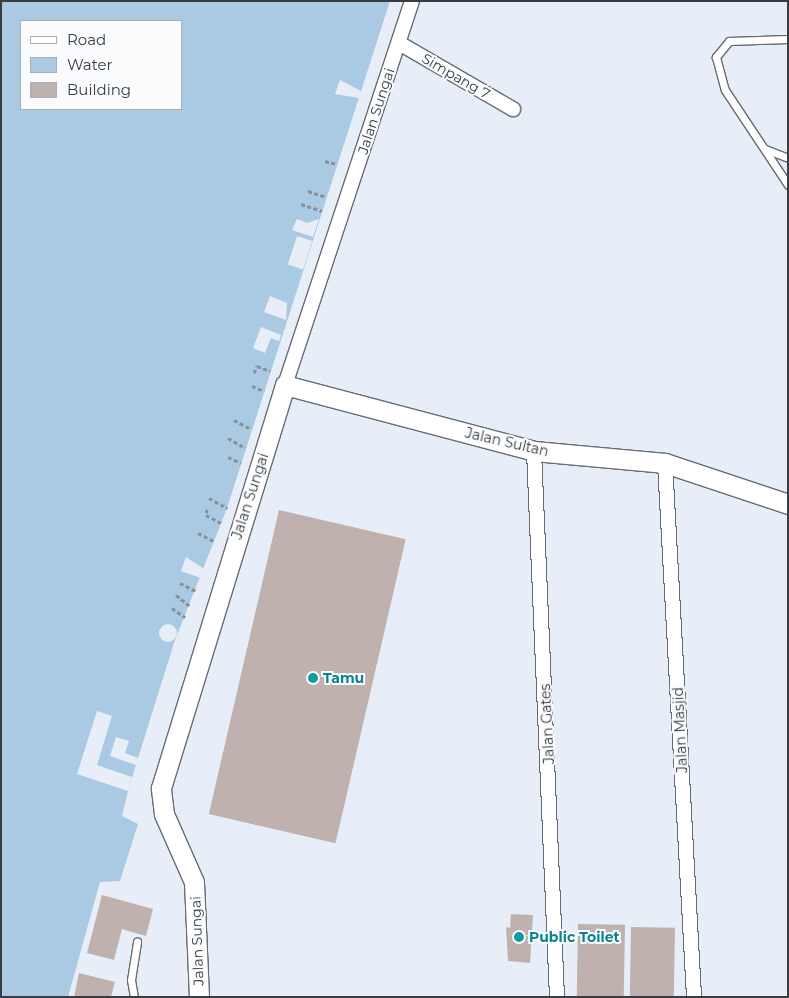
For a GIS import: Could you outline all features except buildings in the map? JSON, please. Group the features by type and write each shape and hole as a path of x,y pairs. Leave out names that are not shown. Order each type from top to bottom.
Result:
{"street":[{"name":"Jalan Sungai","path":"199,997 194,882 164,814 164,766 285,385 412,1"},
{"name":"Simpang 7","path":"399,43 513,109"},
{"name":"Jalan Sultan","path":"285,385 534,450 665,462 788,504"},
{"name":"Jalan Gates","path":"534,450 557,997"},
{"name":"Jalan Masjid","path":"665,462 694,997"}],"lane":[{"path":"788,39 740,39 729,41 717,53 725,90 788,185"},
{"path":"763,147 788,158"},
{"path":"134,997 131,980 136,941"}],"path":[{"path":"325,161 337,164"},
{"path":"308,191 326,198"},
{"path":"301,204 322,210"},
{"path":"254,373 257,366 270,371"},
{"path":"252,386 264,391"},
{"path":"234,420 251,429"},
{"path":"228,438 245,448"},
{"path":"228,457 241,463"},
{"path":"209,498 227,508"},
{"path":"206,509 206,514 221,524"},
{"path":"198,533 214,541"},
{"path":"180,583 196,591"},
{"path":"176,594 190,606"},
{"path":"172,608 185,617"}],"water":[{"path":"1,1 390,1 227,508 174,643 129,787 122,816 138,824 120,881 100,882 68,997 1,997"}],"pier":[{"path":"340,80 361,91 359,98 335,94"},
{"path":"297,219 307,223 319,219 313,237 292,230"},
{"path":"297,236 312,241 303,269 288,265"},
{"path":"270,296 287,303 286,320 264,312"},
{"path":"261,327 281,335 279,341 271,338 265,353 253,348"},
{"path":"186,557 204,569 201,578 181,571"},
{"path":"164,624 172,624 177,629 175,640 164,642 159,637 159,629"},
{"path":"97,711 112,716 97,765 132,777 128,791 77,774"},
{"path":"116,737 129,741 125,753 138,758 136,765 110,756"}],"place":[{"name":"Tamu","path":"313,678"},
{"name":"Public Toilet","path":"519,937"}]}
